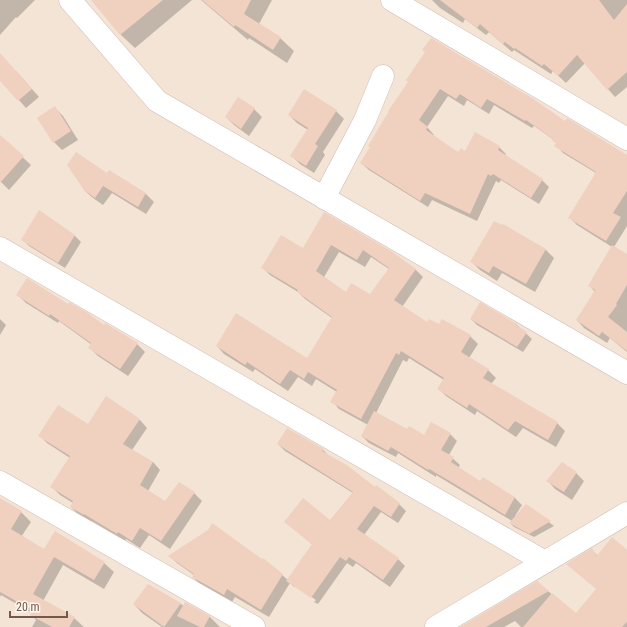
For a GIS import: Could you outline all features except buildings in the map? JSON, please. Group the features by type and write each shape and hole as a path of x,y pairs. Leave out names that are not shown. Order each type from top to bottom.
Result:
{"street":[{"path":"70,0 157,101 627,373"},
{"path":"392,0 627,139"},
{"path":"324,198 365,120 383,76"},
{"path":"0,248 545,562"},
{"path":"0,482 254,627"},
{"path":"436,627 627,513"}],"shaded area":[{"path":"0,0 627,0 627,627 0,627"}]}
